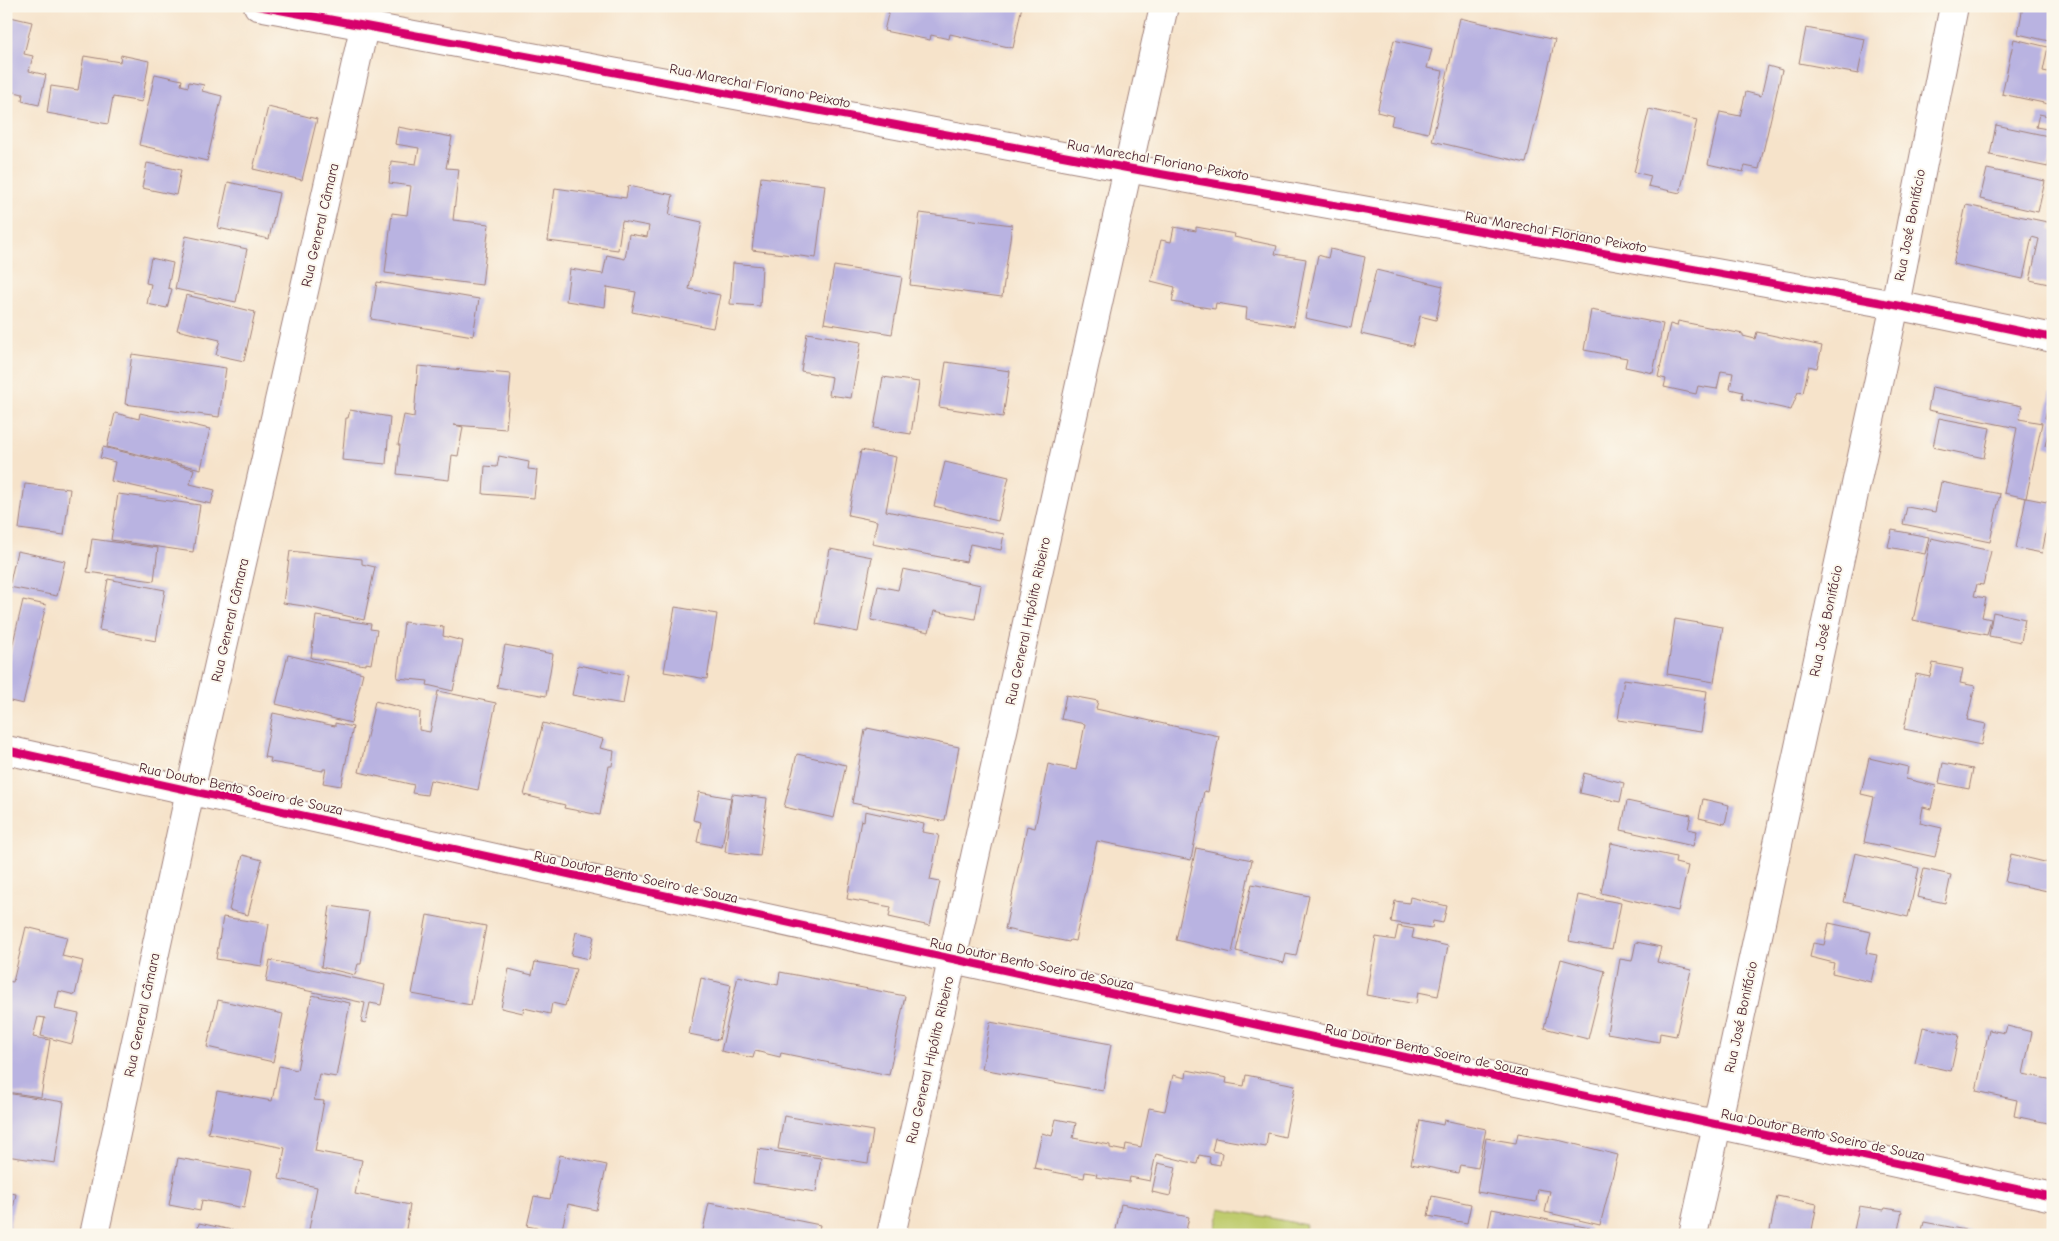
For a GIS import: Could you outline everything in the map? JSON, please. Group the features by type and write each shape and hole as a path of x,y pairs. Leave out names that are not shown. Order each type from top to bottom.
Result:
{"street":[{"name":"Rua Marechal Floriano Peixoto","path":"258,6 367,16 1127,168 1894,305 2053,338"},
{"name":"Rua General Hipólito Ribeiro","path":"891,1235 1164,6"},
{"name":"Rua José Bonifácio","path":"1693,1235 1894,305 1954,6"},
{"name":"Rua General Câmara","path":"94,1235 190,791 367,16"},
{"name":"Rua Doutor Bento Soeiro de Souza","path":"6,750 953,959 2053,1197"}],"green space":[{"path":"1220,1208 1306,1225 1304,1235 1214,1235"}],"building":[{"path":"890,6 1022,6 1013,48 950,34 949,39 931,35 930,40 884,31"},
{"path":"2023,6 2053,11 2053,42 2018,34"},
{"path":"6,16 32,22 24,54 33,56 29,71 46,75 39,105 22,101 23,94 6,90"},
{"path":"1460,18 1555,40 1526,163 1432,141"},
{"path":"1806,28 1865,39 1858,74 1799,63"},
{"path":"2014,39 2048,47 2043,71 2053,73 2053,105 2002,94"},
{"path":"1394,40 1432,49 1427,68 1443,71 1428,133 1391,125 1393,116 1377,112"},
{"path":"121,55 149,61 142,102 113,97 108,124 47,113 51,86 78,90 84,56 120,62"},
{"path":"1768,66 1782,70 1759,169 1745,166 1743,172 1708,164 1720,112 1740,116 1746,92 1761,96"},
{"path":"155,74 182,80 181,85 188,87 189,82 204,85 202,91 222,96 207,161 139,145"},
{"path":"268,107 317,119 302,180 253,169"},
{"path":"1649,109 1697,120 1680,193 1648,186 1651,176 1634,172"},
{"path":"2039,114 2053,117 2053,130 2036,127"},
{"path":"1996,125 2053,137 2048,167 1990,155"},
{"path":"398,127 452,137 446,168 459,169 453,220 489,224 482,285 385,273 392,213 407,215 411,186 389,183 391,161 416,164 419,148 395,144"},
{"path":"147,163 181,170 176,195 142,188"},
{"path":"1987,169 2045,181 2038,212 1980,199"},
{"path":"761,177 825,185 816,258 752,250"},
{"path":"228,182 279,193 269,239 218,228"},
{"path":"628,186 673,195 669,215 702,222 689,289 720,295 713,328 632,312 636,292 607,287 605,307 566,301 570,269 603,274 607,255 625,259 629,234 647,237 649,226 622,221 618,250 548,241 555,188 626,198"},
{"path":"1966,205 2052,223 2050,230 2053,231 2053,285 2030,280 2039,239 2032,237 2023,279 1953,264"},
{"path":"920,213 1012,225 1002,297 910,285"},
{"path":"1174,227 1196,231 1196,227 1235,234 1234,237 1277,246 1275,254 1306,259 1294,326 1246,319 1247,308 1216,303 1215,309 1172,302 1175,287 1151,281 1161,240 1171,242"},
{"path":"186,236 247,249 236,302 175,289"},
{"path":"1330,249 1365,257 1351,328 1305,318 1318,255 1328,258"},
{"path":"151,258 173,263 168,288 172,289 167,308 147,304 151,284 146,283"},
{"path":"733,263 762,266 760,306 730,304"},
{"path":"834,266 902,277 892,334 824,323"},
{"path":"1376,270 1443,286 1436,320 1420,316 1413,346 1361,334"},
{"path":"377,282 479,299 473,336 371,319"},
{"path":"186,295 255,312 244,361 216,355 220,340 177,330"},
{"path":"1591,310 1663,324 1653,373 1625,367 1627,358 1584,350"},
{"path":"1678,321 1743,334 1743,336 1755,339 1757,332 1822,346 1817,368 1809,366 1803,393 1798,392 1791,410 1742,399 1743,392 1730,389 1733,373 1721,371 1717,389 1698,386 1696,394 1664,387 1666,379 1658,377 1670,324 1677,326"},
{"path":"807,333 861,342 851,398 829,395 832,377 801,371"},
{"path":"132,354 226,368 219,417 125,404"},
{"path":"946,362 1010,371 1003,417 939,407"},
{"path":"418,366 511,374 506,429 454,425 463,427 458,456 452,455 449,480 397,474 400,445 398,445 404,415 414,417"},
{"path":"883,377 919,382 911,434 874,428"},
{"path":"1932,387 2022,406 2019,419 2042,423 2026,498 2004,493 2017,428 1928,410"},
{"path":"2052,387 2053,448 2045,446 2051,419 2045,418"},
{"path":"350,410 390,417 386,464 342,460 346,418 348,418"},
{"path":"115,413 139,419 140,413 210,429 201,469 107,447"},
{"path":"1939,418 1990,428 1984,458 1933,447"},
{"path":"103,447 194,469 190,484 215,490 211,504 111,481 115,462 100,458"},
{"path":"861,450 896,457 886,511 1004,534 1001,550 970,544 966,562 872,544 877,521 848,515"},
{"path":"499,456 529,462 528,469 537,470 534,498 483,494 485,466 497,467"},
{"path":"945,462 1009,477 998,521 934,506"},
{"path":"1941,482 2000,494 1990,542 1903,524 1907,507 1935,512"},
{"path":"25,484 70,489 64,535 19,529"},
{"path":"118,494 200,505 193,552 111,540"},
{"path":"2026,498 2052,503 2042,553 2016,548"},
{"path":"1892,530 1929,537 1925,554 1888,547"},
{"path":"1931,538 1991,551 1983,585 1977,584 1974,596 1986,598 1982,617 1991,619 1987,635 1913,620"},
{"path":"92,539 158,548 154,581 87,572"},
{"path":"830,549 872,557 858,632 816,624"},
{"path":"17,551 65,561 57,596 9,587"},
{"path":"290,551 362,559 362,564 375,567 364,620 283,603"},
{"path":"903,569 981,585 975,619 934,611 929,632 871,620 878,586 898,590"},
{"path":"108,579 165,590 156,641 99,630"},
{"path":"23,600 46,605 23,704 6,700 6,659 9,660"},
{"path":"675,607 717,614 707,679 664,672"},
{"path":"1993,612 2025,619 2021,642 1989,636"},
{"path":"316,616 371,624 370,629 377,630 371,664 311,658"},
{"path":"1675,619 1723,627 1714,682 1667,674"},
{"path":"404,622 444,627 443,636 463,641 453,691 427,685 428,681 397,678"},
{"path":"505,645 553,654 546,696 497,687"},
{"path":"288,655 363,673 351,723 276,704"},
{"path":"1933,663 1963,669 1960,683 1975,686 1967,720 1986,724 1981,745 1904,729 1916,674 1930,677"},
{"path":"578,665 628,675 623,704 572,695"},
{"path":"1624,679 1707,691 1701,732 1618,720"},
{"path":"438,691 496,703 478,790 430,780 427,795 412,793 414,785 359,772 375,701 420,712 419,730 430,732"},
{"path":"1066,695 1098,701 1096,709 1219,736 1208,792 1204,791 1191,860 1097,841 1075,941 1070,940 1069,942 1005,929 1027,826 1035,828 1048,764 1076,770 1085,724 1061,719"},
{"path":"273,713 335,726 335,723 353,727 341,786 323,783 326,769 323,769 323,771 270,762 271,758 264,757"},
{"path":"543,723 603,739 600,748 614,751 612,766 609,766 600,815 564,808 565,805 524,795"},
{"path":"867,728 959,747 945,820 941,821 852,803 865,730"},
{"path":"797,754 846,765 834,818 784,807"},
{"path":"1869,758 1908,767 1906,779 1936,786 1931,809 1923,807 1920,823 1942,828 1935,857 1864,842 1874,797 1861,794"},
{"path":"1943,763 1973,769 1969,789 1939,783"},
{"path":"1584,773 1624,783 1620,802 1580,793"},
{"path":"699,792 731,798 722,847 697,842 701,822 693,820"},
{"path":"732,794 767,798 760,856 725,852"},
{"path":"1703,799 1729,805 1725,824 1699,818"},
{"path":"1627,801 1691,815 1688,829 1697,831 1693,846 1621,830"},
{"path":"865,811 924,824 922,832 939,835 930,880 940,882 930,926 889,917 891,907 847,899 861,820 864,821"},
{"path":"1611,843 1676,857 1675,863 1688,866 1678,911 1601,893"},
{"path":"1196,848 1252,860 1232,953 1176,940"},
{"path":"1855,853 1919,868 1908,917 1844,902"},
{"path":"2011,854 2053,864 2052,892 2005,882"},
{"path":"243,855 262,860 248,915 229,910"},
{"path":"1924,869 1951,875 1945,903 1917,897"},
{"path":"1252,884 1309,896 1296,956 1286,954 1284,963 1236,951"},
{"path":"1578,895 1621,903 1612,949 1569,941"},
{"path":"1410,897 1447,906 1443,923 1433,921 1432,928 1391,922 1395,901 1409,903"},
{"path":"330,906 369,912 361,964 358,964 355,975 321,967"},
{"path":"427,915 486,926 471,1005 412,994"},
{"path":"223,917 269,924 262,966 216,959"},
{"path":"1829,923 1871,932 1866,953 1877,955 1871,982 1832,973 1834,963 1810,957 1813,943 1824,945"},
{"path":"1398,926 1414,929 1412,938 1448,946 1438,996 1418,992 1416,1004 1366,995 1376,937 1395,940"},
{"path":"26,927 67,937 62,956 83,961 75,995 59,991 55,1009 79,1014 72,1044 41,1036 45,1018 38,1017 33,1037 50,1040 41,1097 6,1092 6,981 13,982"},
{"path":"576,932 594,936 589,959 571,955"},
{"path":"1636,942 1661,947 1657,962 1691,970 1676,1036 1660,1033 1659,1042 1607,1033 1620,959 1632,961"},
{"path":"1561,959 1605,971 1588,1039 1544,1028"},
{"path":"270,960 385,985 381,1005 370,1003 366,1023 361,1022 365,1003 266,982"},
{"path":"535,962 576,969 565,1006 552,1003 550,1014 524,1008 523,1013 501,1008 509,969 532,975"},
{"path":"780,972 905,996 889,1075 781,1053 780,1057 755,1051 753,1058 721,1051 738,976 778,985"},
{"path":"701,978 731,985 719,1040 689,1034"},
{"path":"312,995 350,1003 336,1077 319,1074 314,1100 324,1101 315,1151 362,1160 355,1194 410,1205 405,1235 308,1235 317,1187 279,1179 285,1148 208,1133 217,1091 272,1101 279,1066 297,1070"},
{"path":"218,1000 283,1014 273,1062 207,1047"},
{"path":"990,1022 1111,1044 1103,1091 982,1069"},
{"path":"2007,1026 2032,1032 2023,1074 2053,1080 2053,1124 2014,1116 2017,1100 1976,1091 1989,1030 2005,1033"},
{"path":"1923,1027 1959,1035 1951,1071 1915,1063"},
{"path":"1187,1070 1227,1078 1226,1083 1244,1086 1246,1075 1295,1085 1285,1137 1268,1133 1266,1147 1215,1138 1212,1151 1222,1153 1220,1165 1209,1163 1210,1157 1199,1155 1197,1164 1156,1154 1150,1181 1130,1177 1129,1182 1096,1177 1097,1174 1085,1172 1084,1178 1034,1168 1042,1133 1052,1136 1056,1119 1076,1123 1073,1138 1110,1145 1110,1148 1125,1151 1126,1144 1141,1147 1149,1108 1165,1111 1173,1075 1186,1078"},
{"path":"6,1093 64,1102 55,1163 6,1156"},
{"path":"784,1116 873,1131 868,1163 778,1149"},
{"path":"1420,1120 1443,1125 1444,1120 1486,1129 1478,1168 1460,1165 1458,1173 1411,1164"},
{"path":"1518,1133 1562,1141 1618,1155 1600,1225 1545,1212 1550,1191 1538,1189 1536,1202 1477,1192 1486,1138 1516,1143"},
{"path":"758,1149 821,1158 816,1192 753,1183"},
{"path":"560,1155 607,1165 596,1210 568,1204 561,1233 527,1226 534,1196 550,1199"},
{"path":"178,1158 251,1171 244,1208 202,1200 200,1211 169,1205"},
{"path":"1158,1163 1176,1167 1170,1196 1152,1192"},
{"path":"6,1192 16,1194 9,1228 6,1228"},
{"path":"1432,1196 1471,1204 1467,1223 1428,1216"},
{"path":"1777,1196 1817,1204 1811,1235 1769,1235"},
{"path":"709,1203 820,1225 818,1235 702,1235"},
{"path":"1121,1204 1189,1217 1185,1235 1115,1235"},
{"path":"1859,1206 1902,1211 1897,1235 1853,1235"},
{"path":"1492,1209 1590,1228 1589,1235 1487,1235"},
{"path":"1924,1222 1981,1233 1980,1235 1921,1235"},
{"path":"199,1223 250,1234 250,1235 197,1235"}],"cycle path":[{"path":"258,6 1127,168 1895,305 2053,338"},
{"path":"6,750 953,959 2053,1197"}]}
